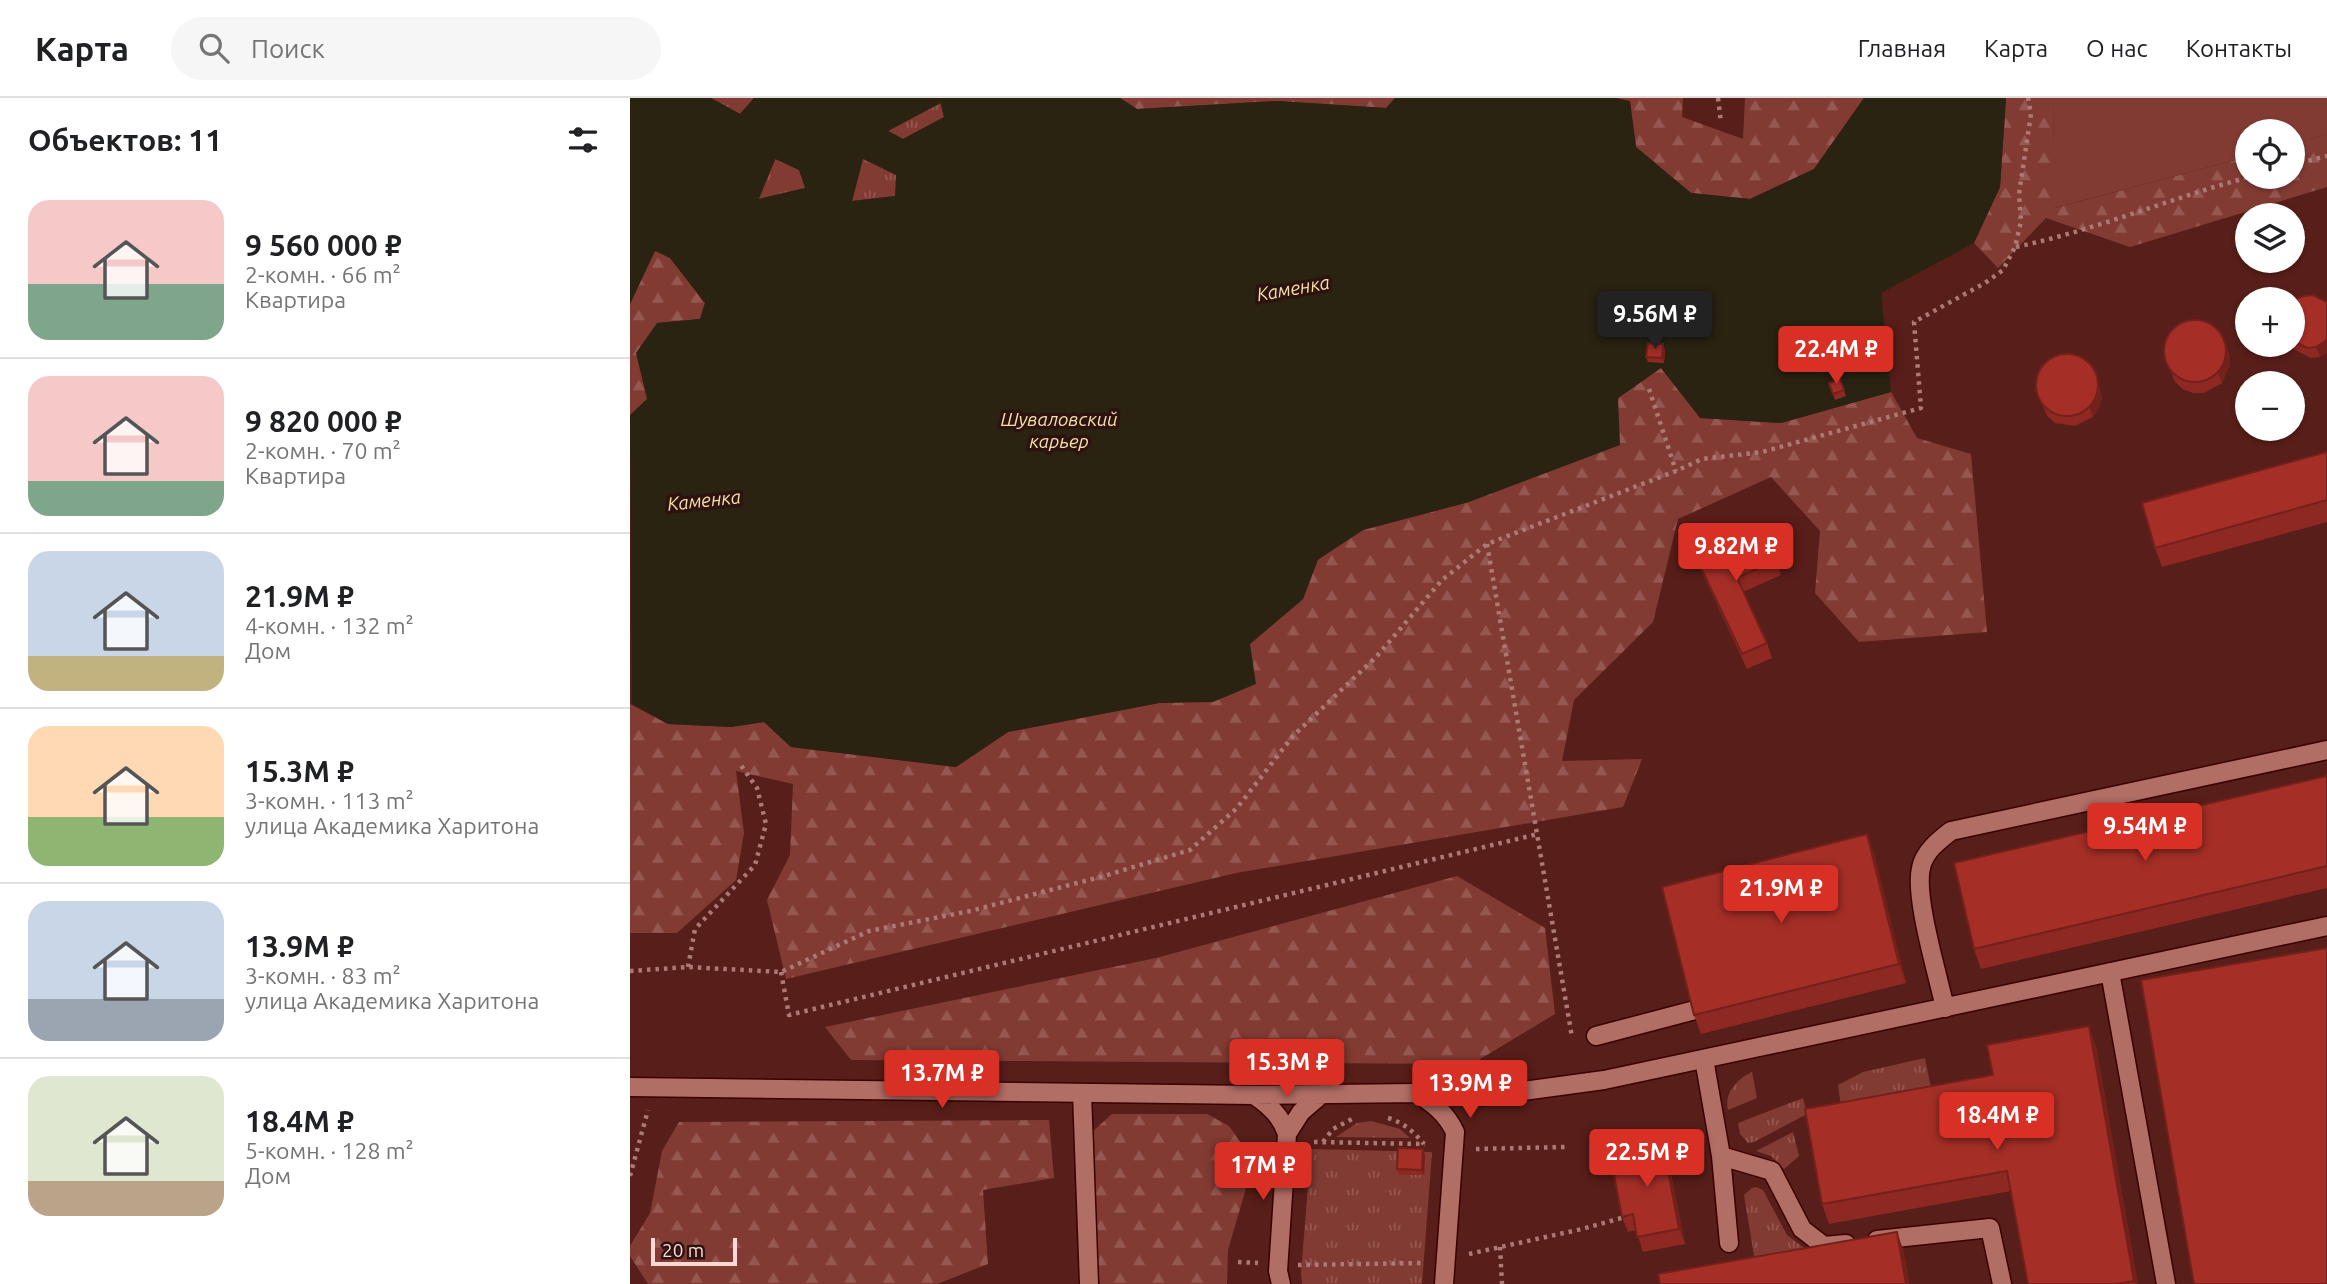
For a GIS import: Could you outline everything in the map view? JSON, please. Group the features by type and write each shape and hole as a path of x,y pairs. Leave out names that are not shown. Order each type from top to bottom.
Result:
{"street":[{"path":"1945,1008 1919,889 1921,867 1931,846 1951,831 2327,750"},
{"path":"630,1087 1254,1095 1416,1093 1478,1097 1604,1080 2327,926"},
{"path":"2110,972 2166,1284"},
{"path":"1596,1036 1695,1010"},
{"path":"1704,1059 1721,1156 1729,1243"},
{"path":"1082,1093 1089,1284"},
{"path":"1416,1093 1442,1112 1455,1132 1444,1284"},
{"path":"1287,1134 1301,1112 1322,1094"},
{"path":"1254,1095 1276,1112 1287,1134 1278,1265 1280,1284"},
{"path":"1721,1156 1772,1171 1802,1229 1824,1246 1990,1228 2002,1284"}],"path":[{"path":"1718,98 1721,124"},
{"path":"630,971 688,967 781,972 869,931 983,907 1104,876 1190,850 1237,808 1293,736 1377,656 1442,580 1487,544 1702,459 1762,452 1921,408 1914,322 1985,283 2003,270 2015,247 2021,221 2019,194 2031,114 2028,98"},
{"path":"2305,162 2327,156"},
{"path":"2015,247 2059,238 2235,181"},
{"path":"1649,389 1676,471"},
{"path":"1487,544 1574,1050"},
{"path":"688,967 695,929 755,865 766,824 757,788 740,764"},
{"path":"781,972 789,1015 1538,834"},
{"path":"630,1176 650,1103"},
{"path":"1323,1142 1334,1129 1347,1120 1362,1115"},
{"path":"1380,1115 1413,1130 1424,1144"},
{"path":"1314,1142 1433,1145"},
{"path":"1475,1149 1566,1147"},
{"path":"1238,1262 1278,1265 1424,1263 1582,1229 1625,1217"},
{"path":"1500,1247 1502,1284"}],"green space":[{"path":"711,98 754,98 740,114"},
{"path":"1120,98 1395,98 1387,108 1277,101 1137,109"},
{"path":"1616,98 1683,98 1682,117 1743,139 1745,98 1864,98 1814,169 1750,199 1691,193 1636,147 1630,102"},
{"path":"2006,98 2053,98 2055,208 2235,160 2235,189 2305,189 2305,140 2327,134 2327,187 2274,203 2235,203 2235,215 2130,247 2046,218 1998,268 1974,243 2000,187"},
{"path":"2053,98 2327,98 2327,134 2305,140 2305,119 2235,119 2235,160 2054,208"},
{"path":"940,102 944,117 903,139 888,131"},
{"path":"776,158 799,170 806,188 758,199"},
{"path":"863,158 896,175 896,196 852,201"},
{"path":"655,250 670,258 705,303 700,319 657,323 647,399 630,415 630,304"},
{"path":"1661,368 1701,418 1781,423 1891,392 1917,438 1971,454 1987,632 1859,642 1815,593 1820,531 1771,477 1678,519 1653,622 1574,700 1562,761 1642,759 1623,807 1236,873 786,979 767,900 790,855 793,784 736,771 744,833 736,880 677,933 630,933 630,704 668,724 731,727 764,722 791,747 956,767 1008,732 1159,703 1213,701 1250,644 1303,599 1318,560 1363,530 1469,502"},
{"path":"1457,876 1545,928 1555,1014 1472,1064 851,1060 825,1027 1156,958"},
{"path":"1925,1058 1933,1098 1842,1113 1838,1085 1863,1072"},
{"path":"1752,1072 1757,1098 1728,1110 1728,1098 1733,1087 1741,1078"},
{"path":"1803,1098 1807,1114 1754,1142 1748,1143 1740,1134 1738,1123"},
{"path":"1112,1114 1207,1114 1229,1126 1245,1149 1249,1178 1228,1250 1227,1284 1100,1284 1092,1253 1092,1132"},
{"path":"1049,1120 1054,1178 983,1190 988,1264 937,1284 648,1284 630,1256 630,1246 650,1213 662,1151 679,1122"},
{"path":"1371,1121 1400,1129 1410,1138 1336,1137 1357,1123"},
{"path":"1793,1132 1799,1156 1784,1169 1771,1156 1756,1151"},
{"path":"1311,1149 1432,1152 1422,1284 1302,1284"},
{"path":"1756,1187 1763,1190 1787,1235 1820,1260 1755,1262 1744,1195"}],"water":[{"name":"Шуваловский карьер","path":"630,98 711,98 740,114 754,98 1120,98 1137,109 1277,101 1386,108 1395,98 1616,98 1630,101 1636,147 1691,193 1750,199 1814,169 1864,98 2006,98 2000,187 1974,243 1881,293 1891,392 1781,423 1700,418 1661,368 1618,398 1620,445 1469,502 1363,530 1318,559 1303,599 1250,644 1256,684 1213,702 1159,703 1008,732 956,767 791,747 764,722 731,727 668,724 632,704 630,415 647,399 636,353 657,323 700,319 705,303 670,258 655,251 630,304","holes":["941,103 944,117 903,139 888,131","775,159 799,170 805,188 759,199","863,159 896,175 895,196 852,201"]}],"building":[{"path":"2313,295 2327,302 2327,340 2316,347 2305,347 2305,296"},
{"path":"2195,320 2217,329 2226,351 2217,373 2195,382 2173,373 2164,351 2173,329"},
{"path":"1648,343 1663,344 1662,358 1646,357"},
{"path":"2067,354 2089,363 2098,385 2089,407 2067,416 2045,407 2036,385 2045,363"},
{"path":"1840,379 1844,390 1833,394 1829,383"},
{"path":"2327,452 2327,500 2155,548 2142,503"},
{"path":"1763,532 1776,560 1737,578 1767,643 1742,654 1693,551 1728,535 1733,546"},
{"path":"2327,776 2327,866 1974,949 1954,863"},
{"path":"1867,834 1899,964 1694,1015 1662,887"},
{"path":"2327,948 2327,1284 2194,1284 2141,980"},
{"path":"2089,1026 2134,1281 2117,1284 2028,1284 2007,1171 1822,1204 1805,1109 1993,1075 1987,1045"},
{"path":"1662,1139 1679,1229 1637,1237 1633,1214 1622,1217 1614,1175 1625,1172 1620,1147"},
{"path":"1398,1148 1423,1149 1422,1170 1397,1169"},
{"path":"1897,1232 1906,1284 1660,1284 1658,1274"}],"water label":[{"name":"Каменка","path":"1293,288"},
{"name":"Каменка","path":"704,500"}]}
